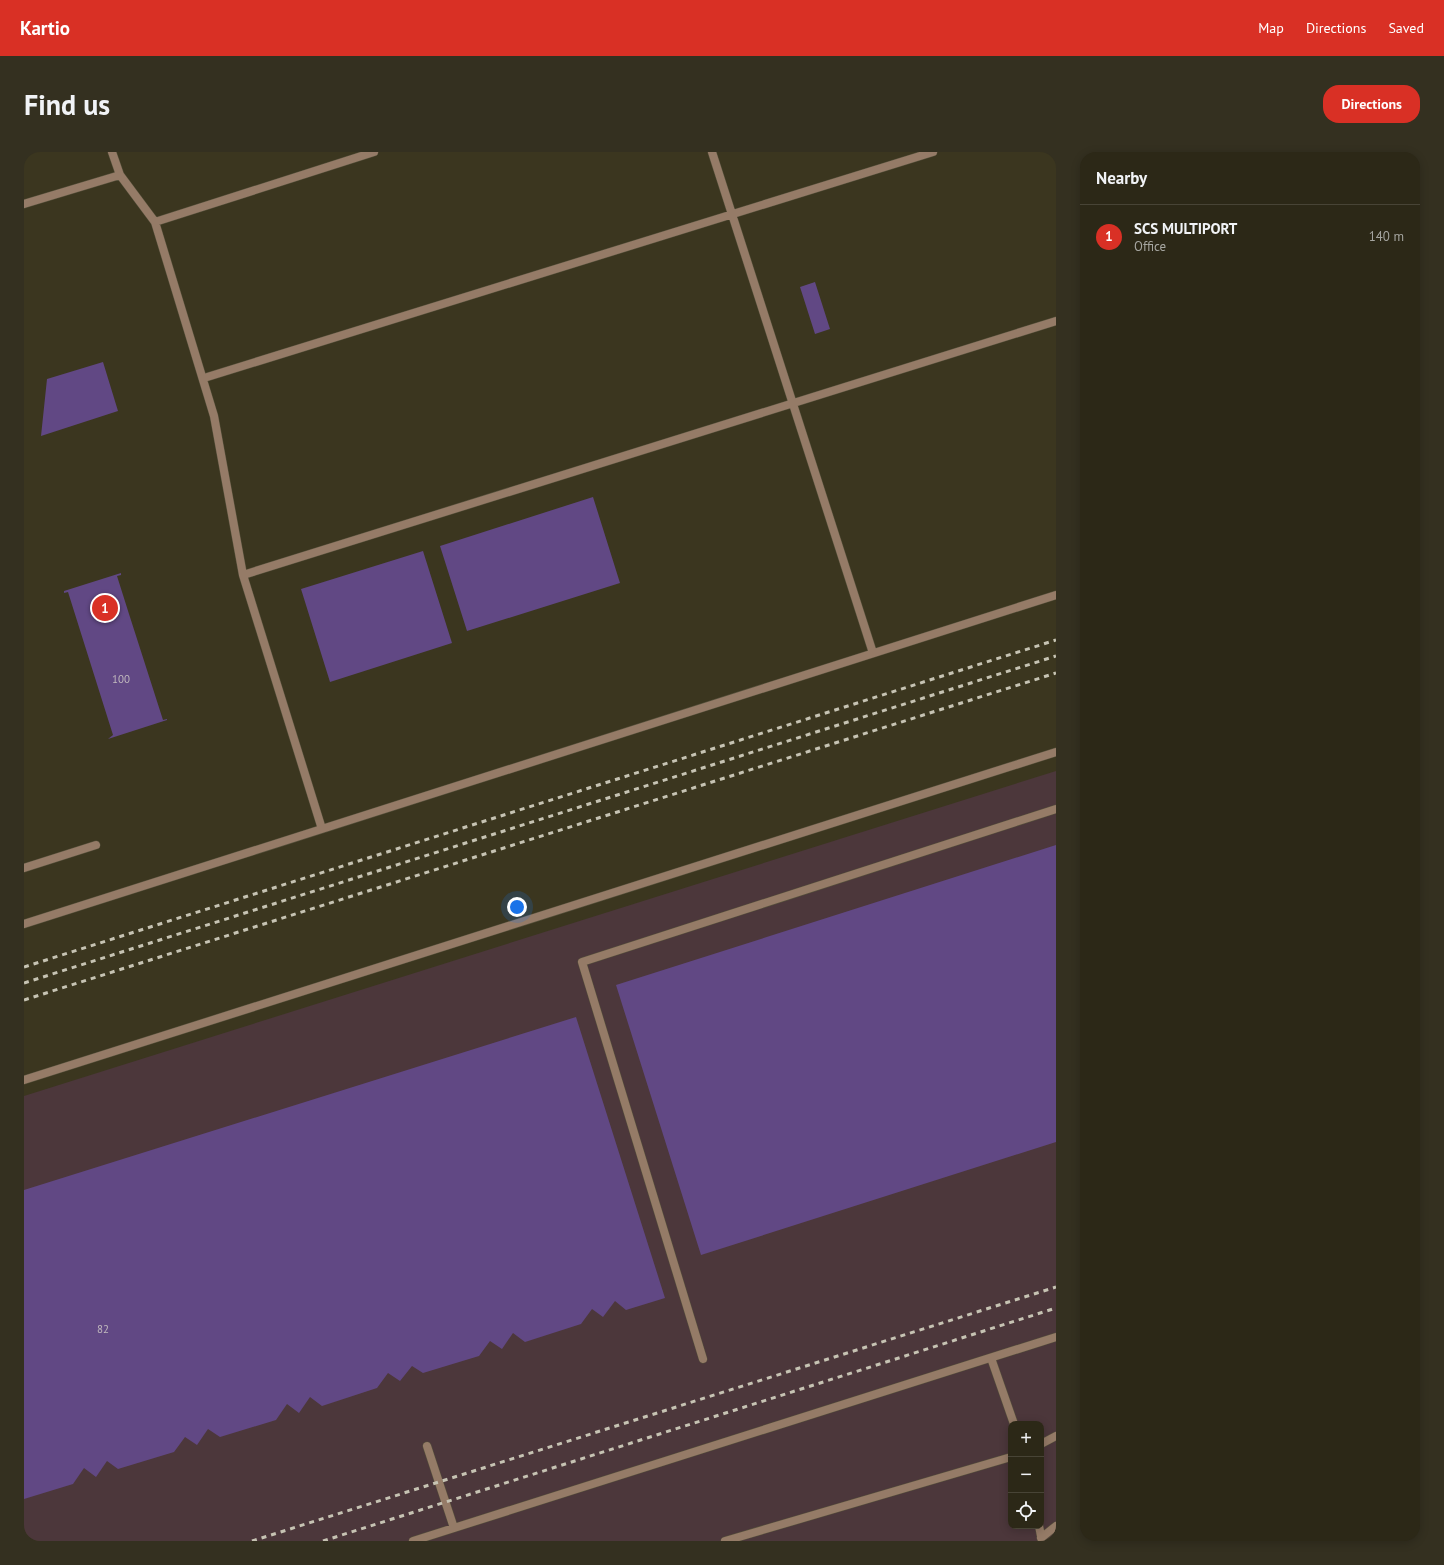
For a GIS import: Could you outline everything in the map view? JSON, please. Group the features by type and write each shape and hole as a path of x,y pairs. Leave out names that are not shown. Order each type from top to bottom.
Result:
{"lane":[{"path":"112,152 120,175 155,222 204,378 214,416 243,575 322,829"},
{"path":"155,222 374,152"},
{"path":"712,152 873,653"},
{"path":"204,378 933,152"},
{"path":"24,204 120,175"},
{"path":"243,575 1056,321"},
{"path":"24,924 1056,595"},
{"path":"24,1080 1056,752"},
{"path":"703,1359 582,962 1056,808"},
{"path":"24,868 96,845"},
{"path":"413,1541 1056,1337"},
{"path":"991,1358 1013,1421"},
{"path":"1044,1442 1056,1436"},
{"path":"427,1446 454,1528"},
{"path":"725,1541 1008,1458"},
{"path":"1042,1540 1056,1526"},
{"path":"1040,1529 1042,1540"}],"shaded area":[{"path":"1056,771 1056,1541 24,1541 24,1096"}],"building":[{"path":"815,282 830,329 815,334 800,287"},
{"path":"103,362 118,411 41,436 47,379"},
{"path":"593,497 620,583 467,631 440,546"},
{"path":"423,551 452,643 330,682 301,589"},
{"path":"121,573 121,575 117,576 163,720 167,720 108,739 113,735 68,592 64,593 64,591"},
{"path":"1056,845 1056,1142 701,1255 616,985"},
{"path":"576,1017 665,1298 626,1310 615,1301 603,1317 592,1309 581,1324 525,1342 513,1333 502,1349 490,1341 479,1356 423,1373 412,1366 400,1381 388,1373 377,1388 322,1406 310,1397 299,1413 287,1404 276,1420 220,1437 208,1429 197,1445 185,1437 174,1452 118,1469 107,1461 96,1477 84,1468 73,1484 24,1499 24,1190"}],"railway":[{"path":"24,967 1056,640"},
{"path":"24,983 1056,656"},
{"path":"24,1000 1056,673"},
{"path":"252,1541 1056,1287"},
{"path":"323,1541 1056,1308"}],"place":[{"name":"SCS MULTIPORT","path":"105,608"}]}
